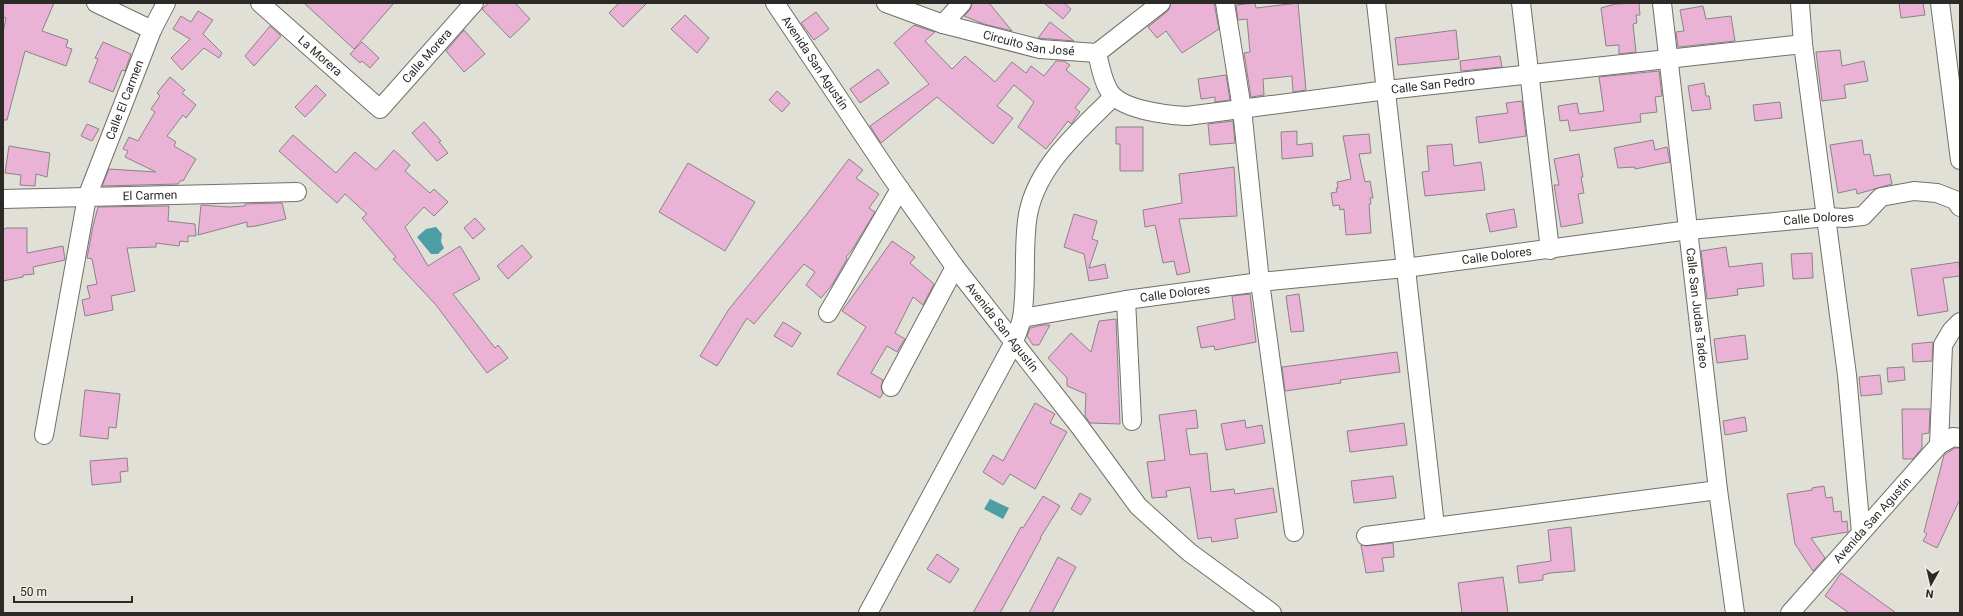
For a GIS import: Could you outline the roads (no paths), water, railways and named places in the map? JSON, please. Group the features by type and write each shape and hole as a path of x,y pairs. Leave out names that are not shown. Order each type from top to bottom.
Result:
{"street":[{"path":"96,3 152,30"},
{"name":"Calle El Carmen","path":"44,435 87,197 152,30 166,3"},
{"name":"La Morera","path":"260,3 380,109"},
{"name":"Calle Morera","path":"380,109 474,3"},
{"name":"Avenida San Agustín","path":"775,3 900,189 955,267 1080,428 1138,506 1189,552 1272,613"},
{"name":"Circuito San José","path":"886,3 943,24 1040,49 1097,53"},
{"path":"943,24 962,3"},
{"path":"868,613 1014,344 1022,318 1027,220 1033,197 1043,175 1067,142 1113,97 1108,89 1097,53 1161,3"},
{"path":"1225,3 1242,109 1260,282 1294,532"},
{"path":"1376,3 1387,90 1434,526"},
{"path":"1521,3 1550,250"},
{"name":"Calle San Judas Tadeo","path":"1662,3 1718,490 1735,613"},
{"path":"1800,3 1803,44 1847,375 1861,533"},
{"path":"1940,3 1960,160"},
{"name":"Calle San Pedro","path":"1113,97 1128,104 1164,115 1187,116 1387,90 1803,44"},
{"path":"828,313 900,189"},
{"name":"Calle Dolores","path":"1022,318 1126,300 1260,282 1405,268 1550,250 1689,230 1827,217 1844,218 1863,216 1881,197 1914,191 1937,193 1955,200 1960,207"},
{"name":"El Carmen","path":"3,199 297,192"},
{"path":"891,387 955,267"},
{"path":"1126,300 1132,421"},
{"path":"1939,445 1943,345 1952,330 1960,322"},
{"name":"Avenida San Agustín","path":"1790,613 1939,445 1953,437 1960,438"},
{"path":"1366,536 1718,490"}],"water":[{"path":"436,227 442,234 441,242 444,248 438,254 431,254 417,237 426,229"},
{"path":"990,499 1009,508 1003,519 984,509"}]}
